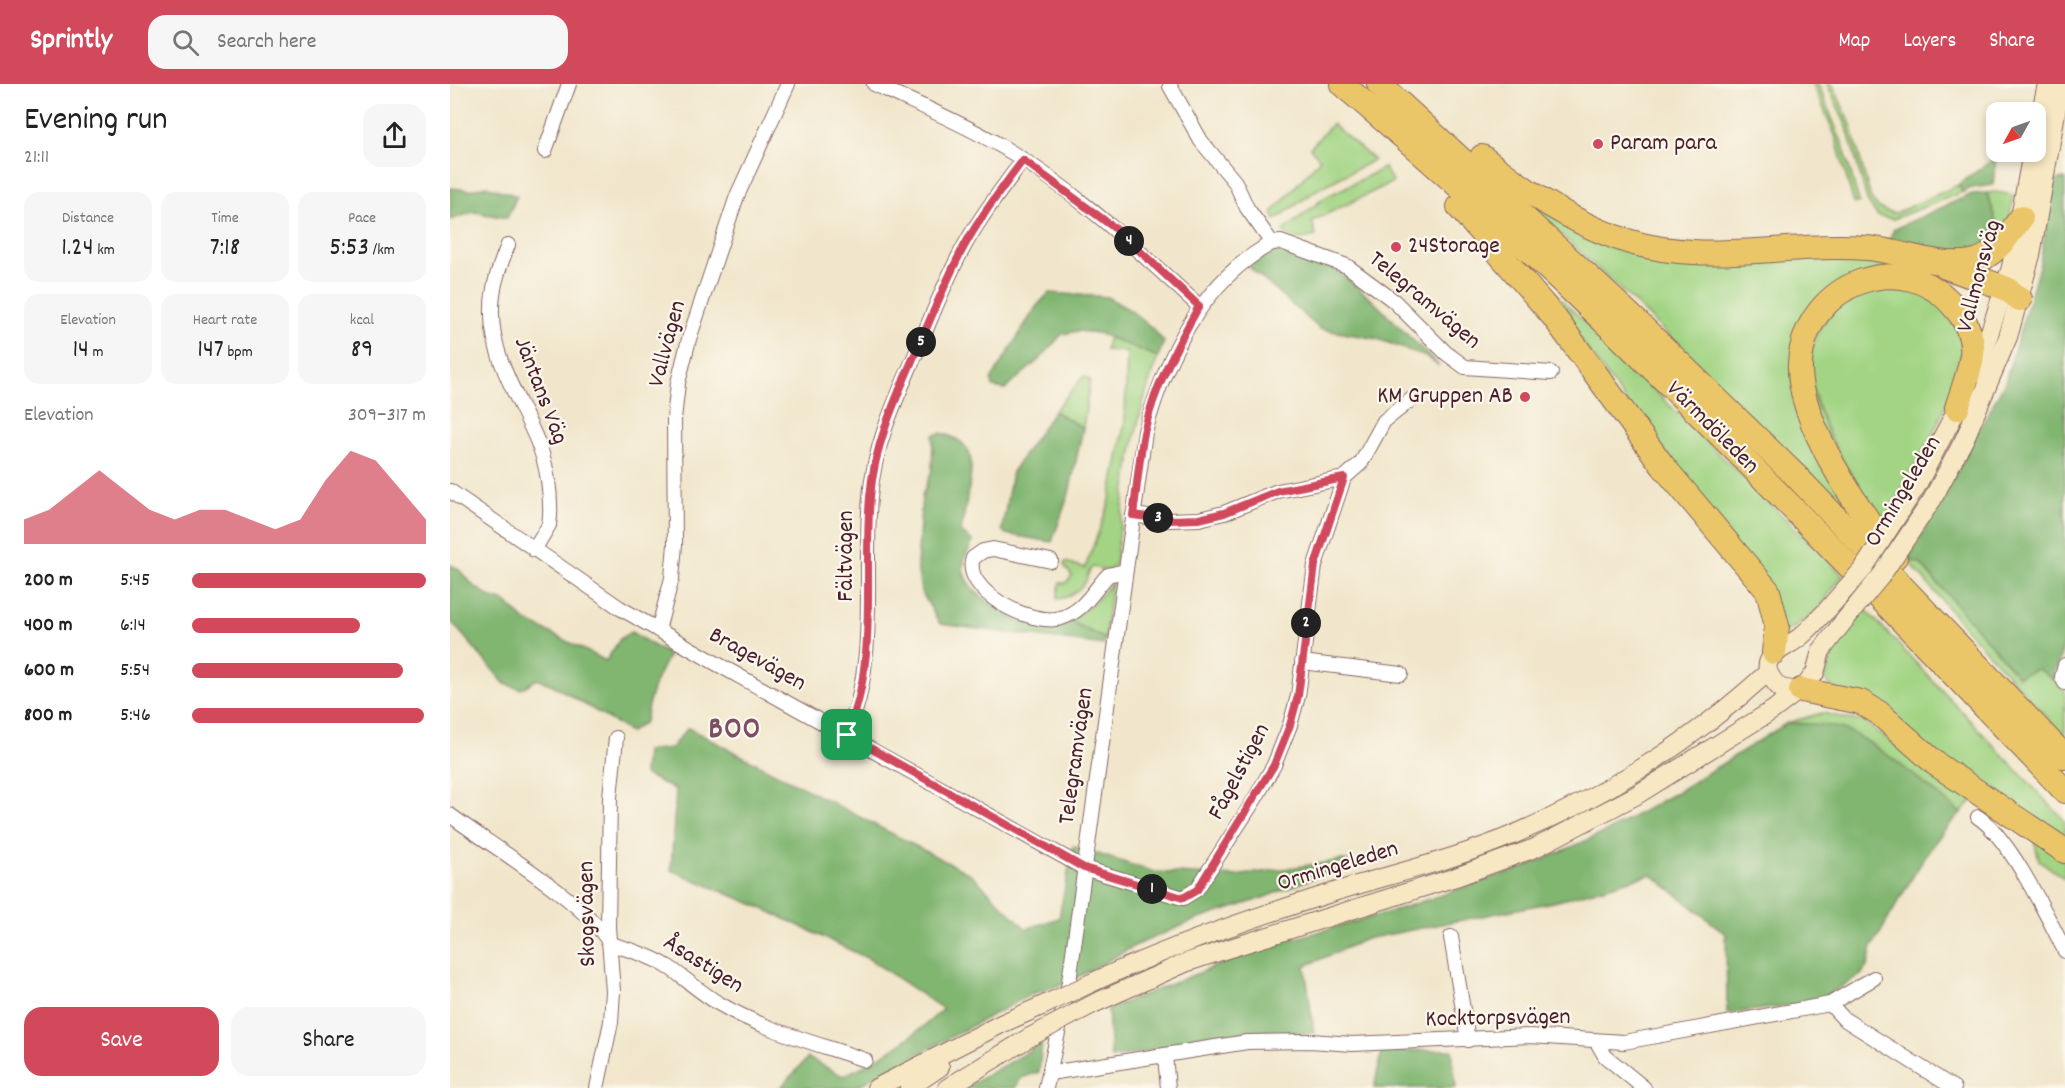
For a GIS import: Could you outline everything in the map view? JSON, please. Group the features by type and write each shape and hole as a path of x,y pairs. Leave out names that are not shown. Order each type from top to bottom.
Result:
{"highway":[{"name":"Värmdöleden","path":"1341,84 1560,281 1688,404 1841,556 2065,791"},
{"name":"Värmdöleden","path":"1380,84 1622,308 1797,477 2065,757"},
{"path":"1380,84 1471,148 1512,181 1574,217 1626,241 1703,254 1816,248 1868,248 1912,266 2009,295"},
{"path":"1360,100 1490,240 1554,317 1663,466 1768,591 1777,627 1771,662"},
{"path":"1991,680 1874,529 1819,435 1803,384 1800,363 1807,335 1817,315 1839,292 1870,277 1891,275 1912,266 1970,262 1983,258 2008,236 2021,218"},
{"path":"1912,266 1948,298 1962,316 1970,335 1972,354 1957,408"},
{"path":"1799,691 1861,702 1870,707 1936,764 2065,851"}],"main road":[{"path":"2043,102 2047,84"},
{"path":"2009,295 2043,197 2061,84"},
{"name":"Vallmonsväg","path":"1957,408 1978,368 2009,295 2030,162"},
{"name":"Ormingeleden","path":"947,1088 1030,1037 1095,1003 1185,963 1456,877 1535,848 1635,796 1773,710 1799,691 1811,680 1821,651 1881,576 1932,500 1965,438 2008,337 2009,295"},
{"name":"Ormingeleden","path":"1018,1018 1187,940 1435,862 1533,826 1637,770 1726,708 1827,610 1863,569 1916,487 1957,408"},
{"path":"1771,662 1780,688 1799,691"},
{"path":"876,1088 1018,1018"},
{"path":"909,1088 1018,1018"}],"street":[{"path":"545,151 569,84"},
{"name":"Vallvägen","path":"658,630 672,578 675,545 674,424 678,383 689,339 737,196 788,84"},
{"path":"874,84 977,133 1023,160 1116,229 1199,306"},
{"path":"1170,86 1201,141 1235,182 1247,208 1272,243"},
{"name":"Fältvägen","path":"847,735 855,716 867,661 870,503 879,444 898,393 960,254 976,226 1023,160"},
{"name":"Telegramvägen","path":"1046,1088 1069,982 1144,432 1173,353 1199,306 1254,253 1272,243 1281,242 1347,266 1394,301 1446,352 1470,369 1551,373"},
{"name":"Jäntans Väg","path":"508,245 495,285 492,324 500,361 539,445 543,460 550,516 549,525 534,550"},
{"name":"Fågelstigen","path":"1084,868 1177,898 1193,894 1232,837 1274,765 1290,725 1302,662 1315,565 1344,478 1361,464 1384,421 1412,399"},
{"path":"1133,515 1169,520 1199,519 1224,513 1278,491 1344,478"},
{"name":"Bragevägen","path":"450,491 534,550 658,630 1084,868"},
{"path":"1052,561 990,549 973,558 971,569 982,588 1003,604 1028,617 1046,621 1071,614 1091,598 1108,575 1125,571"},
{"path":"1302,662 1401,674"},
{"path":"2065,664 2062,677 2065,683"},
{"name":"Skogsvägen","path":"597,1088 611,1022 613,991 610,944 610,797 616,738"},
{"path":"450,815 575,906 599,927 610,944"},
{"path":"1978,817 1993,831 2013,859 2065,951"},
{"path":"1451,937 1468,1040"},
{"name":"Åsastigen","path":"610,944 638,952 668,967 719,1004 741,1015 784,1033 865,1060"},
{"name":"Kocktorpsvägen","path":"1050,1073 1247,1042 1311,1041 1352,1044 1530,1036 1597,1042 1642,1040 1830,1004 1874,978"},
{"path":"1830,1004 1844,1019 1954,1088"},
{"path":"1597,1042 1605,1056 1644,1088"},
{"path":"1165,1056 1168,1088"}],"green space":[{"path":"1813,84 1818,84 1843,145 1859,202 1854,204 1835,135"},
{"path":"1827,84 1832,84 1851,125 1871,199 1879,208 1896,213 1958,185 1963,192 1893,219 1878,216 1868,203 1847,127"},
{"path":"1332,124 1374,160 1318,189 1275,220 1272,213 1320,159 1310,148"},
{"path":"1989,162 1995,162 1993,185 1971,188 1963,192 1958,185"},
{"path":"1384,168 1393,182 1312,221 1316,236 1294,238 1283,231 1324,198"},
{"path":"2065,179 2065,642 2053,679 2038,669 2018,676 1920,563 1908,560 2005,382 2040,263 2054,181"},
{"path":"486,186 517,196 507,218 474,212 450,220 450,188 470,190"},
{"path":"1987,193 2014,195 2008,225 1991,245 1995,218"},
{"path":"1987,193 1996,229 1990,243 1974,257 1887,245 1894,229 1972,194"},
{"path":"1526,202 1596,238 1908,264 1989,291 1906,267 1882,267 1793,346 1867,531 1636,304"},
{"path":"1286,248 1336,270 1370,298 1439,366 1426,357 1378,339 1320,329 1249,267 1268,253"},
{"path":"1534,278 1551,289 1843,575 1815,614 1783,634 1692,490"},
{"path":"1905,284 1951,312 1962,340 1959,374 1935,430 1882,525 1852,477 1822,419 1813,389 1811,360 1817,333 1849,294 1866,288"},
{"path":"1049,293 1107,297 1130,310 1152,328 1164,342 1158,357 1098,333 1078,331 1062,334 1042,357 1005,389 993,387 991,380 1036,307"},
{"path":"1109,337 1158,357 1136,433 1115,565 1108,571 1093,567 1078,590 1057,599 1060,583 1066,583 1072,576 1064,565 1065,562 1085,568 1109,504 1125,422 1127,352 1105,350"},
{"path":"1084,376 1090,380 1083,428 1054,411"},
{"path":"1054,411 1083,428 1069,493 1052,542 1006,534 1002,530 1012,472"},
{"path":"941,433 966,447 970,458 970,478 961,532 973,542 963,565 968,582 985,600 1022,621 1047,627 1070,621 1105,639 1104,645 940,624 921,591 917,565 922,496 932,470 933,435"},
{"path":"1908,560 1920,563 1940,587 2065,690 2065,737 1964,627"},
{"path":"450,565 457,568 474,586 492,598 506,602 524,620 606,661 620,639 631,632 669,655 654,687 645,722 630,732 553,685 537,679 521,689 505,684 450,620"},
{"path":"1112,582 1105,639 1070,621 1093,604"},
{"path":"1865,609 2065,821 2065,839 1828,684 1825,679 1833,652"},
{"path":"1822,713 1864,722 1973,800 1961,813 1889,757 1845,730 1787,723"},
{"path":"1787,723 1829,726 1856,735 1887,755 1961,813 1924,858 1872,947 1868,965 1861,975 1815,1002 1727,1014 1726,934 1651,874 1558,901 1366,939 1305,966 1314,1033 1237,1034 1111,1058 1108,1009 1264,947 1393,911 1526,867 1608,831 1679,791"},
{"path":"688,728 972,875 1026,929 1059,918 1073,846 1154,872 1236,876 1343,860 1358,867 1324,874 1260,899 1193,921 1136,945 1069,982 1032,994 854,1088 780,1088 808,1058 843,1076 883,1055 943,1009 869,959 762,908 671,870 676,790 644,774 646,751 671,748"},
{"path":"2034,840 2065,861 2065,879 2039,860"},
{"path":"1042,1043 1039,1072 1021,1078 1015,1088 965,1088"},
{"path":"1452,1050 1456,1088 1374,1088 1382,1051"}],"place":[{"name":"Param para","path":"1598,144"},
{"name":"24Storage","path":"1396,247"},
{"name":"KM Gruppen AB","path":"1525,397"}],"district":[{"name":"BOO","path":"735,731"}],"route":[{"path":"1023,160 1116,229 1199,306 1164,373 1144,432 1133,515 1169,520 1199,519 1224,513 1258,497 1278,491 1344,478 1315,565 1307,612 1298,696 1290,725 1274,765 1232,837 1197,890 1183,898 1084,868 847,735 855,716 867,661 870,495 879,444 898,393 960,254 976,226 1023,160"}]}
